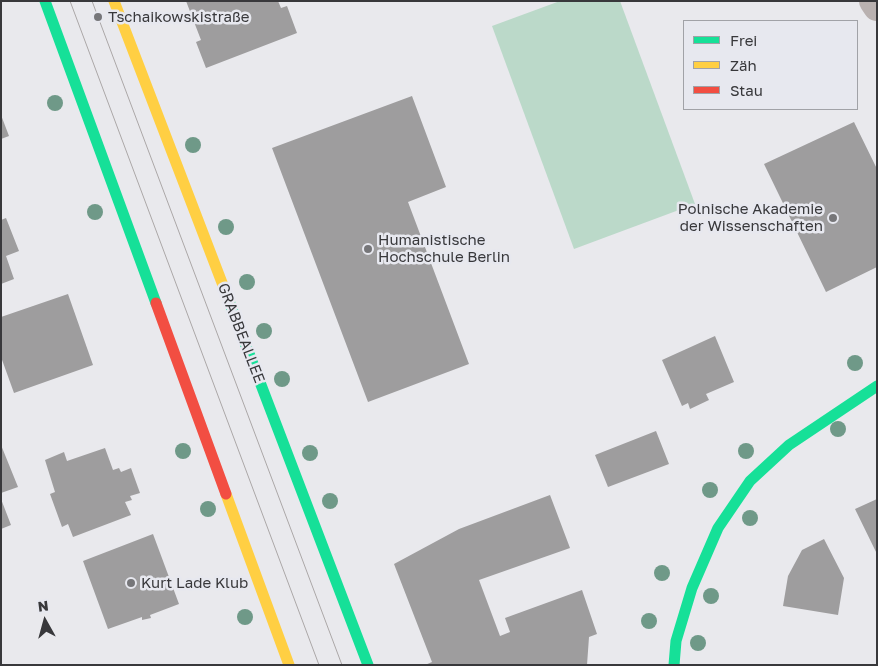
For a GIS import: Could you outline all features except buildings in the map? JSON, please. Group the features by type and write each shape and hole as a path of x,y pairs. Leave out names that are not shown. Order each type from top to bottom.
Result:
{"main road":[{"path":"45,1 289,665"},
{"name":"GRABBEALLEE","path":"114,1 368,665"},
{"path":"674,665 676,641 692,588 718,528 750,481 789,445 877,386"}],"street":[{"path":"874,1 877,8"}],"green space":[{"path":"560,1 620,1 695,204 574,249 492,26"}],"tram line":[{"path":"70,1 319,665"},
{"path":"92,1 342,665"}],"traffic: fast":[{"path":"45,1 156,303"},
{"path":"229,301 368,665"},
{"path":"674,665 676,641 692,588 718,528 750,481 789,445 877,386"}],"traffic: slow":[{"path":"114,1 229,301"},
{"path":"226,494 289,665"}],"traffic: jam":[{"path":"156,303 226,494"}],"place":[{"name":"Tschaikowskistraße","path":"98,17"},
{"name":"Polnische Akademie der Wissenschaften","path":"833,218"},
{"name":"Humanistische Hochschule Berlin","path":"368,249"},
{"name":"Kurt Lade Klub","path":"131,583"}]}
